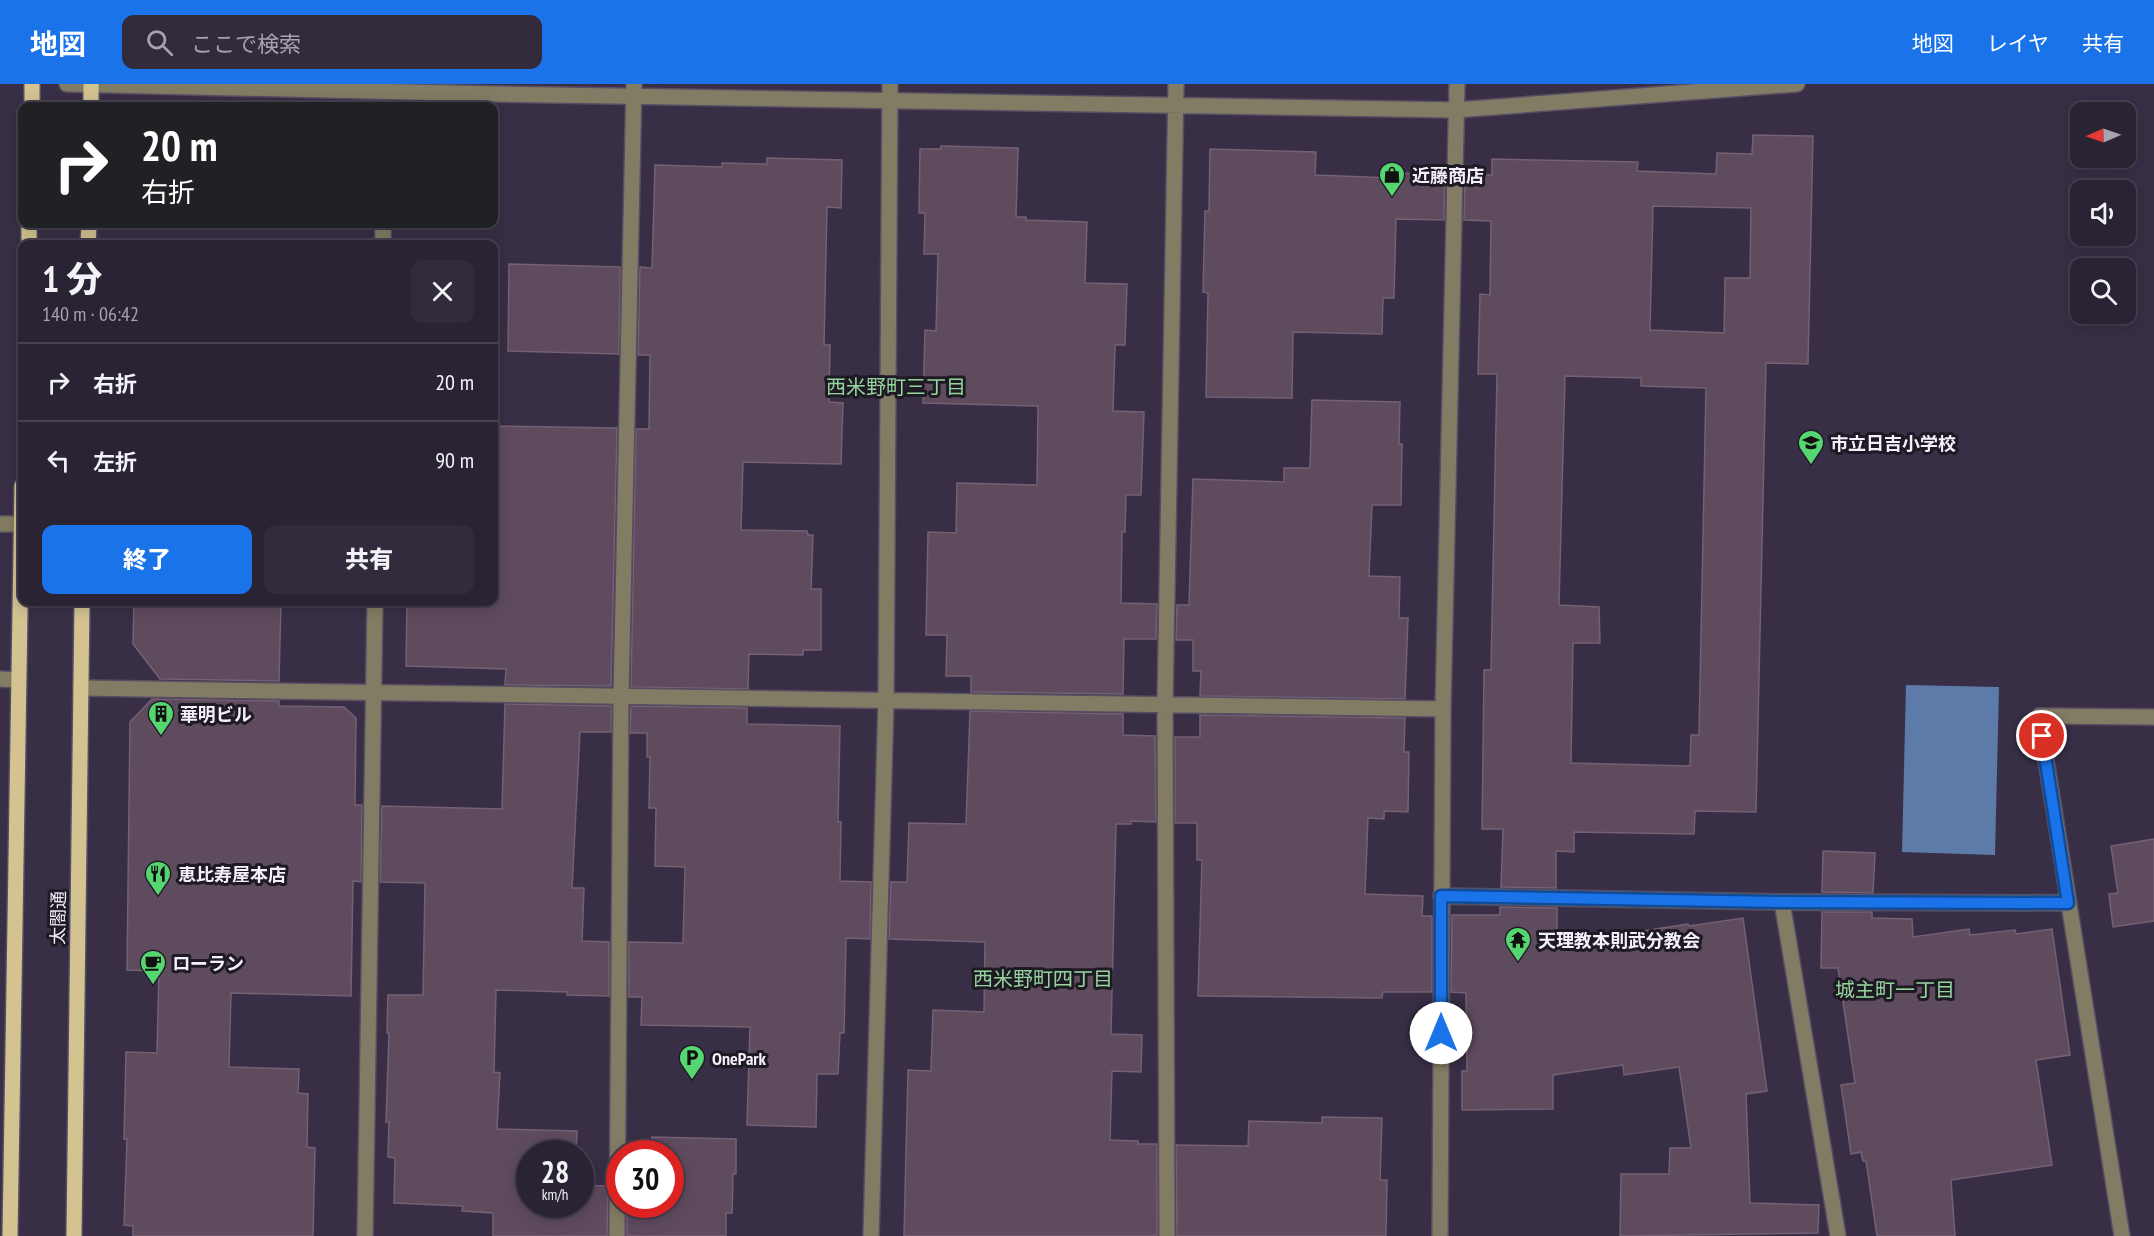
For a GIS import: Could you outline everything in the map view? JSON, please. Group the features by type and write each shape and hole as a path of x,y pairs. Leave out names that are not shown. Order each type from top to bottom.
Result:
{"main road":[{"path":"32,84 32,102"},
{"path":"91,84 91,102"},
{"path":"10,1236 19,606"},
{"name":"太閤通","path":"74,1236 82,606"}],"street":[{"path":"68,84 386,94 634,90 889,100 1456,110 1733,86 1797,84"},
{"path":"871,1236 886,701 890,84"},
{"path":"1167,1236 1165,705 1176,84"},
{"path":"1440,1236 1443,709 1456,84"},
{"path":"617,1236 621,697 634,90"},
{"path":"0,524 18,524"},
{"path":"365,1236 375,606"},
{"path":"0,680 18,680"},
{"path":"81,688 1443,709"},
{"path":"2122,1236 2038,716 2154,717"},
{"path":"1441,896 1782,902 2068,903"},
{"path":"1782,902 1838,1236"}],"water":[{"path":"1906,685 1999,687 1995,855 1902,852"}],"building":[{"path":"1753,135 1813,136 1808,364 1766,363 1756,812 1695,811 1694,834 1574,832 1574,852 1556,851 1556,888 1501,887 1503,829 1482,829 1484,670 1491,670 1497,374 1478,374 1480,294 1490,295 1491,221 1464,220 1465,175 1492,175 1492,159 1638,162 1637,171 1716,174 1717,153 1752,154","holes":["1653,206 1751,208 1750,278 1725,278 1724,333 1650,330","1565,376 1641,378 1641,386 1706,388 1699,735 1691,735 1690,766 1571,763 1573,643 1600,643 1599,607 1559,605"]},
{"path":"941,146 1018,148 1016,217 1026,217 1026,220 1087,222 1085,283 1127,284 1125,345 1115,345 1113,411 1144,412 1141,495 1126,495 1125,532 1122,532 1121,603 1157,604 1156,639 1124,639 1123,694 971,692 971,676 946,676 947,635 926,635 928,532 956,533 957,483 1037,485 1038,406 923,403 925,330 936,331 938,254 924,254 925,213 919,213 920,149 941,149"},
{"path":"1210,149 1316,152 1315,175 1391,178 1391,173 1445,174 1444,220 1396,219 1394,298 1383,298 1382,334 1293,332 1292,398 1206,397 1208,293 1203,292 1205,211 1209,211"},
{"path":"767,158 842,160 841,208 827,207 824,345 830,345 829,402 843,403 841,464 743,462 741,530 807,531 808,535 813,535 811,589 821,589 821,650 803,650 803,655 749,654 748,689 631,687 636,429 649,429 650,355 638,355 640,267 652,268 655,165 722,167 722,163 767,164"},
{"path":"509,264 620,267 619,354 508,351"},
{"path":"1312,400 1400,402 1401,505 1372,505 1369,576 1400,577 1399,618 1408,618 1405,699 1200,696 1201,671 1193,671 1193,640 1176,640 1177,605 1189,605 1193,479 1284,482 1284,468 1310,468"},
{"path":"498,426 617,428 611,686 505,685 506,669 406,666 407,606 498,606"},
{"path":"134,606 281,606 279,681 160,679 133,644"},
{"path":"152,699 279,701 279,706 344,707 356,718 355,805 362,805 361,882 353,881 351,996 231,993 229,1067 299,1069 298,1093 308,1094 307,1147 315,1148 313,1236 133,1236 133,1226 124,1225 127,1139 124,1139 126,1052 157,1053 159,971 127,970 130,722"},
{"path":"505,704 611,706 611,732 580,732 572,888 584,888 582,941 609,942 609,996 496,990 494,1072 500,1073 497,1129 577,1131 577,1140 516,1140 516,1218 594,1218 594,1186 606,1186 607,1236 493,1236 493,1213 462,1211 463,1206 394,1203 395,1158 388,1157 389,1122 386,1122 388,995 423,995 425,883 380,882 382,806 502,809"},
{"path":"631,706 747,708 747,724 840,726 838,822 841,822 840,881 871,882 870,939 846,938 844,1033 840,1033 838,1074 817,1074 816,1127 747,1125 750,1027 641,1025 642,997 629,997 629,942 683,943 685,867 655,866 656,808 649,808 650,757 647,757 647,733 630,733"},
{"path":"970,711 1123,714 1123,735 1155,736 1156,822 1131,821 1131,824 1116,824 1111,1034 1142,1035 1141,1072 1112,1071 1110,1140 1157,1144 1157,1236 904,1236 908,1070 931,1071 933,1010 984,1012 985,942 889,939 891,882 907,882 909,823 966,824"},
{"path":"1200,715 1405,718 1404,752 1409,752 1408,812 1384,811 1384,819 1368,818 1365,894 1423,896 1422,916 1432,916 1432,992 1383,992 1382,998 1198,996 1202,860 1197,860 1197,823 1175,823 1175,737 1200,737"},
{"path":"2154,839 2154,921 2113,927 2109,894 2118,893 2111,846"},
{"path":"1823,851 1875,853 1873,893 1822,892"},
{"path":"1500,907 1557,908 1557,944 1743,918 1767,1091 1746,1094 1750,1203 1819,1205 1818,1233 1620,1236 1621,1174 1669,1174 1670,1148 1691,1148 1679,1067 1624,1075 1623,1065 1553,1075 1553,1109 1462,1110 1462,1071 1467,1071 1466,993 1451,992 1452,915 1500,915"},
{"path":"1822,912 1872,912 1872,918 1912,919 1913,937 1969,929 1970,935 2015,930 2016,934 2052,929 2070,1055 2036,1060 2052,1165 1951,1180 1955,1236 1877,1236 1866,1161 1863,1161 1861,1152 1851,1154 1841,1085 1855,1083 1838,968 1821,968"},
{"path":"1322,1117 1382,1118 1380,1180 1387,1180 1386,1236 1177,1236 1176,1145 1248,1146 1249,1121 1322,1123"},
{"path":"652,1137 736,1139 736,1174 733,1174 732,1213 726,1213 726,1236 627,1236 627,1218 684,1218 684,1140 652,1140"}],"place":[{"name":"近藤商店","path":"1392,198"},
{"name":"市立日吉小学校","path":"1811,466"},
{"name":"華明ビル","path":"161,737"},
{"name":"恵比寿屋本店","path":"158,897"},
{"name":"天理教本則武分教会","path":"1518,963"},
{"name":"ローラン","path":"153,986"},
{"name":"OnePark","path":"692,1081"}],"district":[{"name":"西米野町三丁目","path":"896,387"},
{"name":"西米野町四丁目","path":"1043,979"},
{"name":"城主町一丁目","path":"1895,990"}],"route":[{"path":"1441,1033 1441,896 1782,902 2068,903 2042,736"}]}
